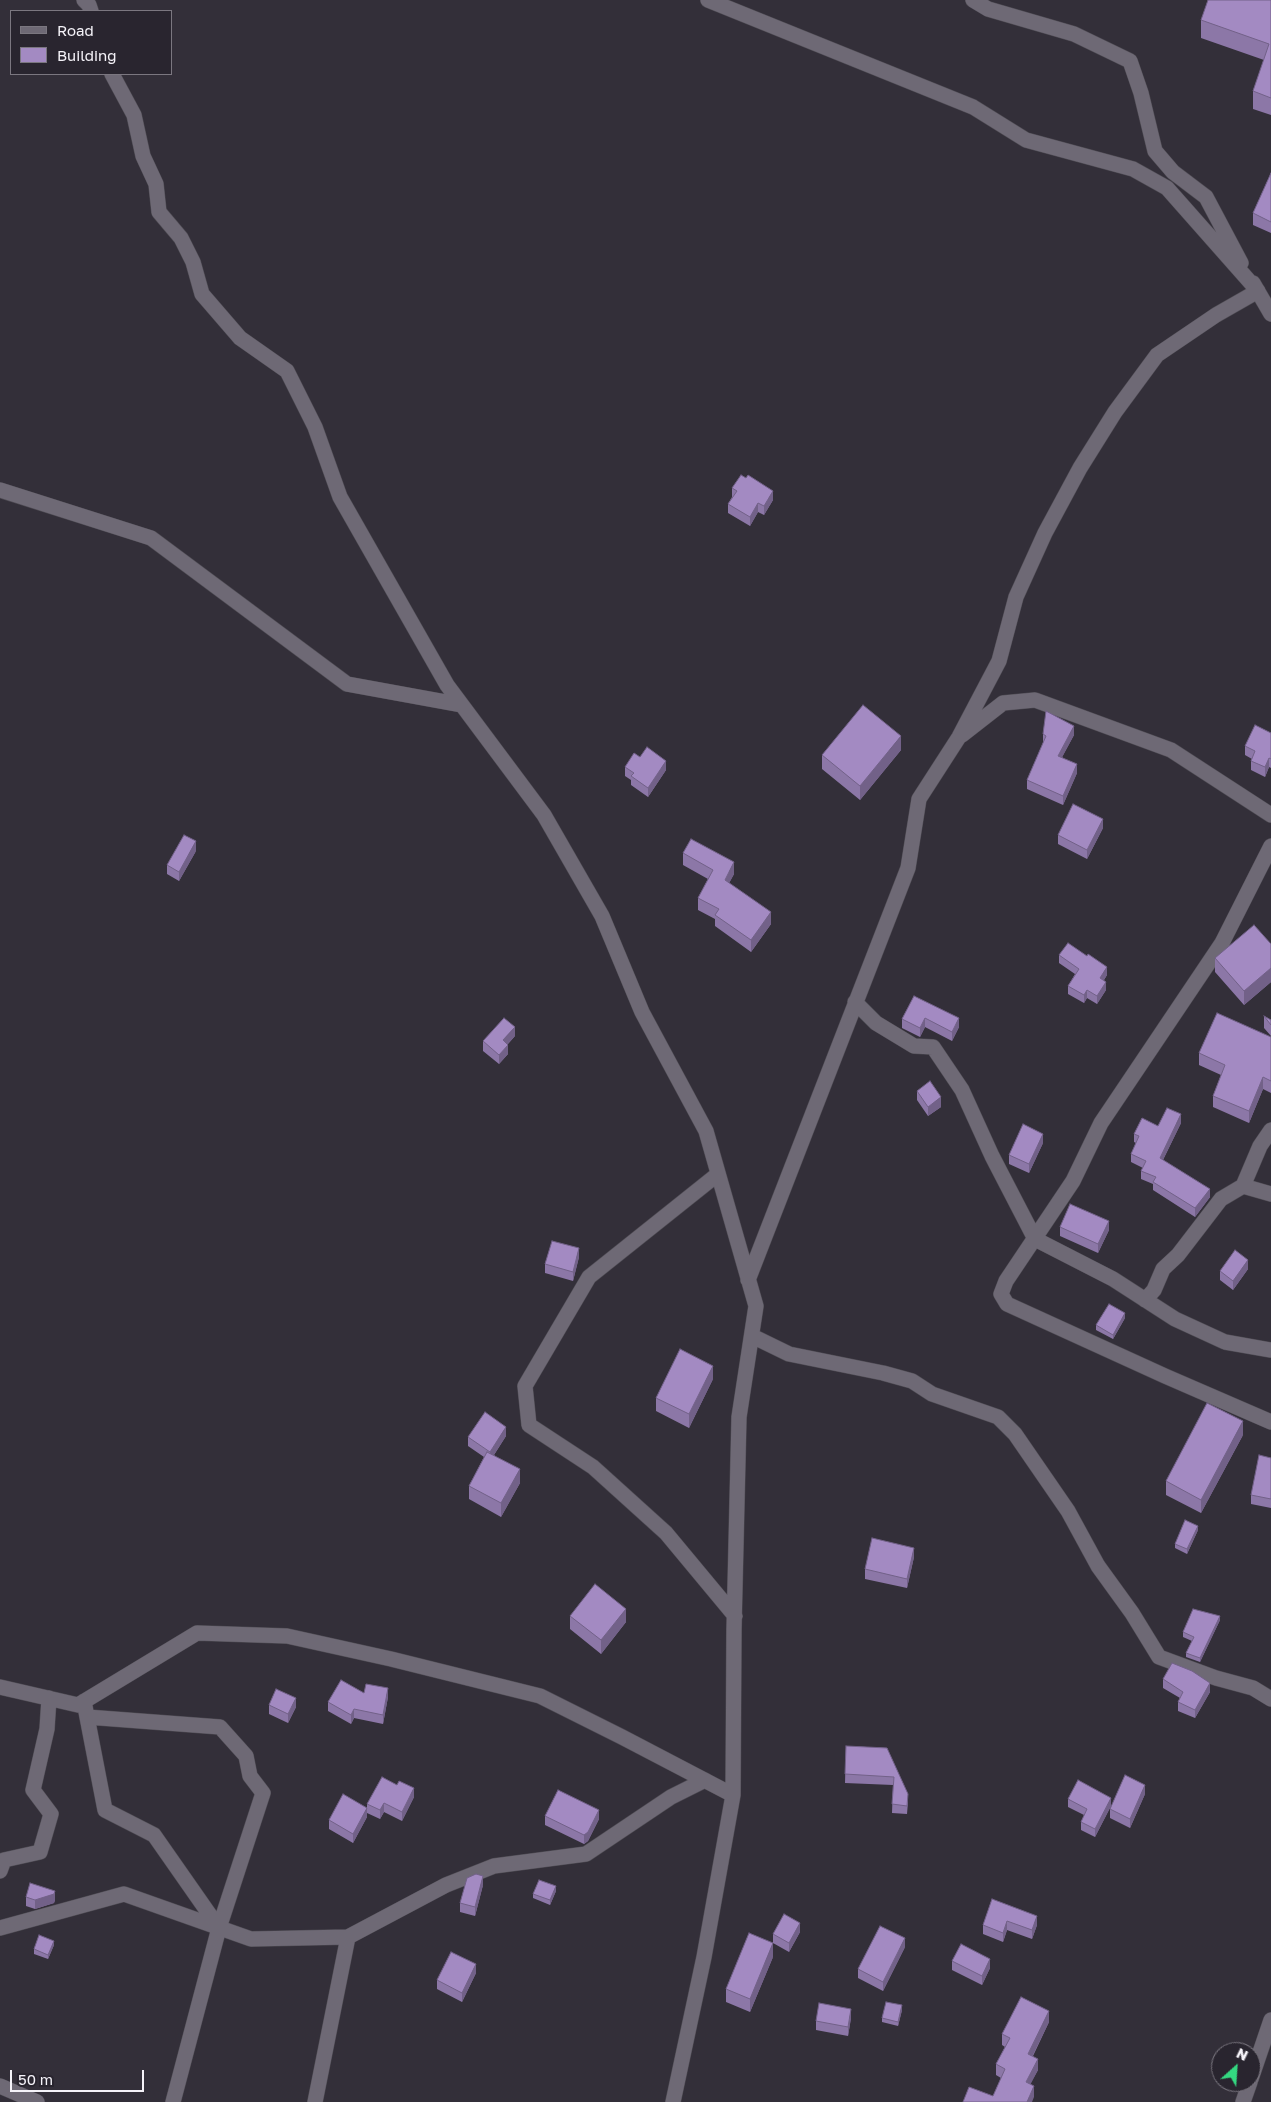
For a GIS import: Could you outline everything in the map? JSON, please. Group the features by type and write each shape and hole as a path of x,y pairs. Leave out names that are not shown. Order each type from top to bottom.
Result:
{"street":[{"path":"708,0 973,107 1026,140 1133,169 1167,188 1258,290"},
{"path":"973,0 988,9 1074,34 1130,61 1141,93 1155,151 1172,172 1206,197 1271,314"},
{"path":"113,75 134,115 143,156 156,184 158,212 182,238 193,262 202,294 240,338 286,371 315,427 340,497 447,686 544,815 602,916 642,1012 706,1131 756,1306 739,1417 734,1616 733,1795 704,1957 673,2102"},
{"path":"748,1280 908,868 919,799 959,737 999,661 1016,597 1044,533 1114,412 1157,355 1216,315 1258,290"},
{"path":"0,490 151,538 347,684 462,705"},
{"path":"959,737 1003,703 1035,700 1171,750 1271,815"},
{"path":"1271,846 1222,943 1101,1123 1073,1181 1006,1280 1001,1294 1007,1304 1271,1422"},
{"path":"855,1002 876,1023 914,1046 933,1047 962,1090 992,1156 1035,1239 1113,1279 1176,1319 1225,1342 1271,1350"},
{"path":"1145,1300 1154,1290 1163,1269 1178,1255 1221,1199 1243,1186 1260,1146 1271,1130"},
{"path":"718,1174 589,1277 525,1386 529,1425 593,1467 666,1533 734,1616"},
{"path":"1243,1186 1271,1194"},
{"path":"752,1336 789,1354 883,1373 912,1381 932,1394 998,1417 1015,1434 1068,1511 1098,1566 1132,1613 1159,1657 1216,1678 1253,1688 1271,1699"},
{"path":"0,1687 78,1705 197,1633 287,1636 540,1696 733,1795"},
{"path":"0,1871 4,1860 40,1852 51,1814 34,1790 47,1729 49,1698"},
{"path":"84,1701 106,1810 154,1835 219,1928"},
{"path":"87,1717 220,1727 246,1756 250,1776 263,1794 219,1928 173,2102"},
{"path":"0,1928 124,1894 251,1939 348,1937 446,1885 494,1866 586,1854 671,1797 705,1780"},
{"path":"315,2102 348,1937"},
{"path":"1261,2049 1271,2020"},
{"path":"0,2086 37,2102"}],"building":[{"path":"1208,0 1271,0 1271,98 1253,91 1269,44 1201,20"},
{"path":"1271,173 1271,222 1253,213"},
{"path":"741,475 746,478 748,475 773,491 764,506 758,503 750,517 728,504 737,491 732,488"},
{"path":"863,705 901,736 860,786 822,755"},
{"path":"1046,711 1074,726 1058,756 1077,764 1063,796 1027,780 1046,736 1043,734"},
{"path":"1255,725 1271,733 1271,759 1269,758 1265,767 1251,761 1255,751 1245,746"},
{"path":"647,747 666,761 648,788 631,776 634,773 625,767 634,753 640,757"},
{"path":"1073,804 1103,819 1087,850 1058,835"},
{"path":"184,835 196,841 179,872 167,865"},
{"path":"691,839 734,862 725,880 771,912 751,940 715,915 719,909 698,898 713,870 683,853"},
{"path":"1254,925 1271,944 1271,968 1244,991 1215,958"},
{"path":"1068,943 1107,967 1100,978 1106,982 1097,996 1087,990 1084,995 1068,986 1079,969 1059,955"},
{"path":"914,996 959,1018 952,1032 925,1018 920,1028 902,1019"},
{"path":"1217,1013 1271,1037 1271,1081 1263,1077 1249,1111 1213,1096 1225,1065 1199,1053"},
{"path":"1264,1016 1271,1020 1271,1025"},
{"path":"504,1018 515,1027 503,1040 508,1045 499,1055 483,1041"},
{"path":"930,1081 941,1097 928,1107 917,1091"},
{"path":"1167,1108 1181,1114 1160,1158 1210,1189 1195,1208 1153,1182 1156,1177 1141,1171 1146,1161 1131,1154 1139,1136 1134,1134 1142,1118 1158,1126"},
{"path":"1023,1124 1043,1134 1029,1164 1009,1155"},
{"path":"1070,1204 1109,1221 1098,1244 1060,1227"},
{"path":"552,1241 579,1248 573,1272 545,1264"},
{"path":"1235,1250 1248,1260 1233,1281 1220,1271"},
{"path":"1109,1304 1125,1313 1113,1335 1096,1325"},
{"path":"680,1349 713,1366 689,1414 656,1398"},
{"path":"1207,1403 1243,1421 1201,1500 1166,1481"},
{"path":"485,1412 506,1427 490,1452 468,1437"},
{"path":"487,1452 520,1469 501,1503 469,1486"},
{"path":"1259,1455 1271,1458 1271,1499 1251,1495"},
{"path":"1185,1520 1198,1526 1187,1549 1175,1544"},
{"path":"872,1538 914,1548 907,1579 865,1569"},
{"path":"595,1584 626,1609 601,1640 570,1616"},
{"path":"1193,1609 1220,1616 1200,1658 1186,1653 1194,1637 1183,1632"},
{"path":"1172,1663 1192,1671 1210,1683 1195,1710 1178,1702 1183,1692 1163,1679"},
{"path":"341,1680 364,1693 366,1684 388,1688 383,1715 354,1709 351,1715 328,1702"},
{"path":"276,1689 296,1698 288,1714 269,1705"},
{"path":"846,1746 887,1748 908,1794 907,1806 892,1804 894,1777 845,1774"},
{"path":"1125,1775 1145,1785 1130,1819 1110,1809"},
{"path":"382,1777 397,1785 399,1781 414,1788 402,1812 384,1803 380,1810 367,1804"},
{"path":"1078,1780 1111,1798 1095,1829 1081,1822 1087,1809 1068,1799"},
{"path":"558,1790 599,1810 588,1832 584,1835 545,1816"},
{"path":"343,1794 367,1808 353,1834 329,1820"},
{"path":"476,1874 483,1876 475,1907 460,1903 467,1878"},
{"path":"539,1880 556,1886 550,1900 533,1894"},
{"path":"30,1883 55,1891 54,1894 35,1900 26,1897"},
{"path":"992,1899 1037,1916 1032,1930 1007,1921 1003,1933 983,1925"},
{"path":"784,1914 800,1923 789,1943 773,1934"},
{"path":"880,1926 905,1938 883,1982 858,1969"},
{"path":"749,1933 773,1943 750,1999 726,1989"},
{"path":"39,1935 54,1941 48,1955 34,1949"},
{"path":"961,1944 990,1959 982,1976 952,1961"},
{"path":"451,1952 476,1964 462,1993 437,1980"},
{"path":"1021,1997 1049,2011 1028,2054 1038,2059 1026,2082 1034,2086 1027,2102 963,2102 969,2087 993,2096 1005,2069 996,2064 1010,2038 1002,2034"},
{"path":"886,2002 902,2005 898,2022 882,2018"},
{"path":"819,2003 851,2009 848,2027 816,2021"}]}
